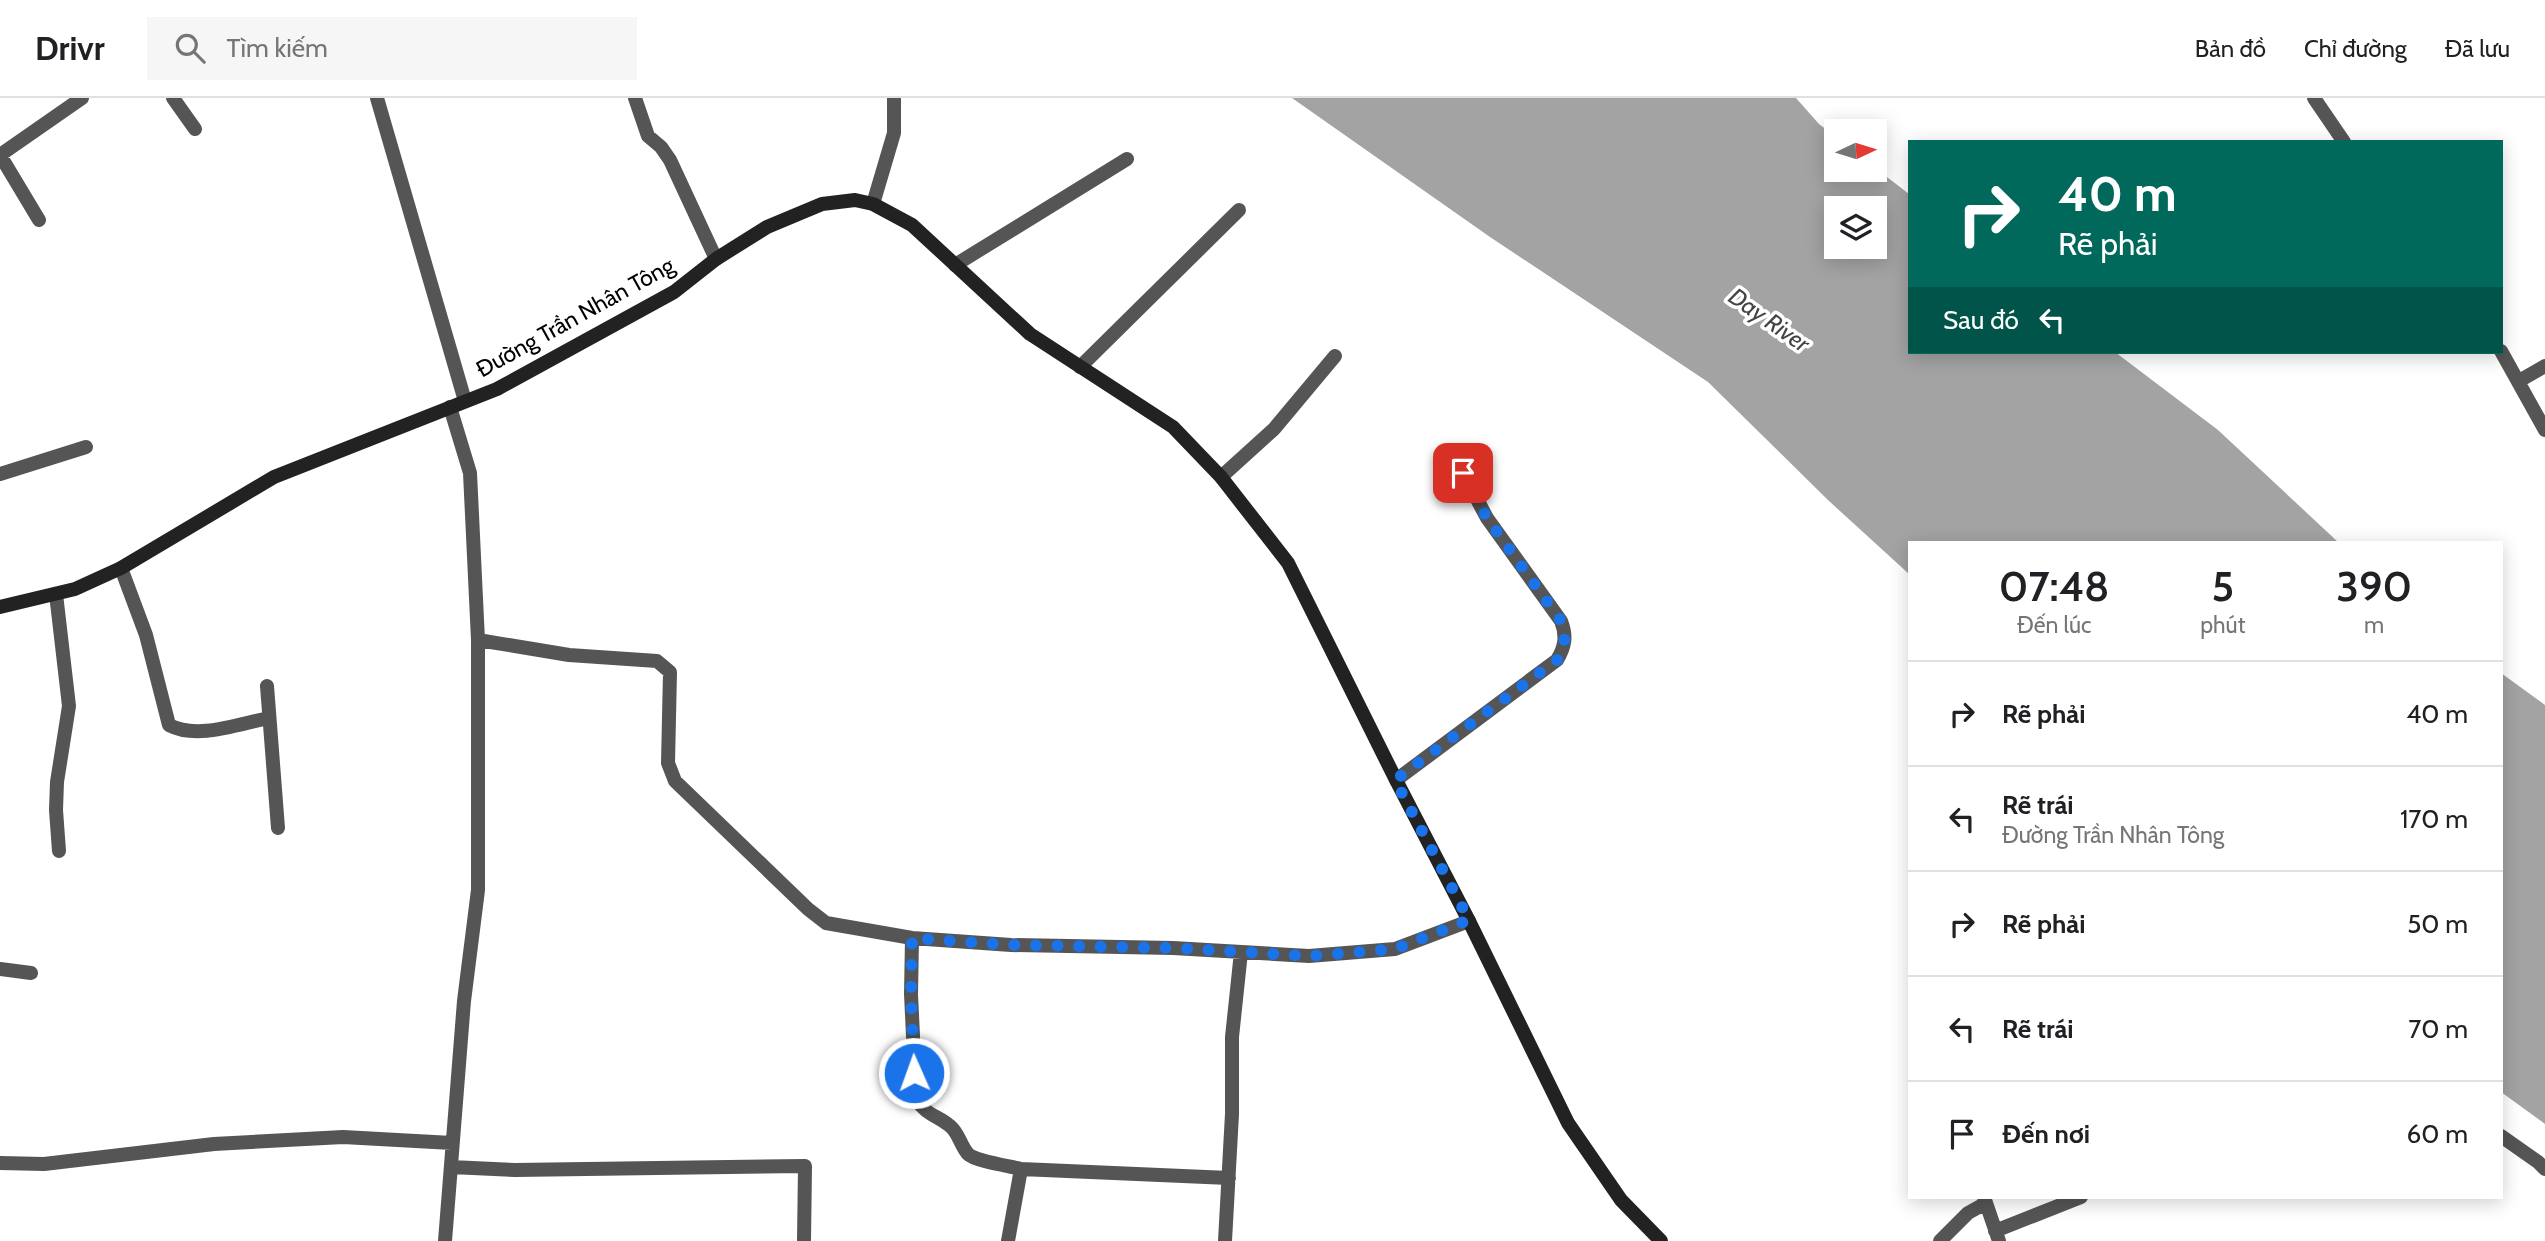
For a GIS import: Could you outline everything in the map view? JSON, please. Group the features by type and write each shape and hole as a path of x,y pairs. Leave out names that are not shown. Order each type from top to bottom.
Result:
{"street":[{"path":"39,220 0,155 82,98"},
{"path":"173,98 195,129"},
{"path":"377,98 465,401"},
{"path":"635,98 648,136 661,147 670,160 716,259"},
{"path":"873,204 894,133 894,98"},
{"path":"2314,98 2343,140"},
{"path":"955,264 1127,159"},
{"name":"Đường Trần Nhân Tông","path":"0,607 75,589 121,568 274,477 497,389 674,292 716,259 767,227 822,204 855,200 873,204 912,225 1030,334 1173,427 1221,477 1288,563 1569,1123 1621,1200 1661,1241"},
{"path":"1080,367 1239,210"},
{"path":"2503,354 2545,430"},
{"path":"1221,477 1274,429 1335,356"},
{"path":"2519,381 2545,366"},
{"path":"445,1241 464,1001 478,890 478,640 470,473 450,407"},
{"path":"0,474 86,447"},
{"path":"1395,780 1557,660 1565,641 1561,621 1487,518 1463,473"},
{"path":"121,568 146,635 169,724 179,730 199,731 268,718"},
{"path":"56,594 69,706 55,810 59,851"},
{"path":"478,640 569,654 657,661 670,672 668,763 675,780 808,909 826,923 912,938 1011,945 1174,948 1309,956 1395,949 1469,920"},
{"path":"267,686 278,828"},
{"path":"912,938 911,994 916,1099 924,1111 950,1125 971,1157 1021,1169 1229,1178"},
{"path":"1225,1241 1232,1114 1232,1037 1241,952"},
{"path":"0,969 31,972"},
{"path":"0,1163 44,1164 214,1144 343,1137 452,1143"},
{"path":"2503,1137 2545,1170"},
{"path":"451,1167 515,1170 805,1166 804,1241"},
{"path":"1008,1241 1021,1169"},
{"path":"1940,1241 1985,1200 1997,1236 2077,1199"}],"water":[{"name":"Day River","path":"1292,98 1796,98 1824,128 1824,182 1887,182 1887,177 1908,193 1908,354 2118,354 2218,430 2337,541 1908,541 1908,573 1829,501 1708,382 1490,237"},
{"path":"2503,674 2545,705 2545,1124 2503,1093"}],"route":[{"path":"914,1073 912,938 1011,945 1174,948 1309,956 1395,949 1469,920 1395,780 1557,660 1565,641 1565,631 1561,621 1487,518 1463,473"}]}
